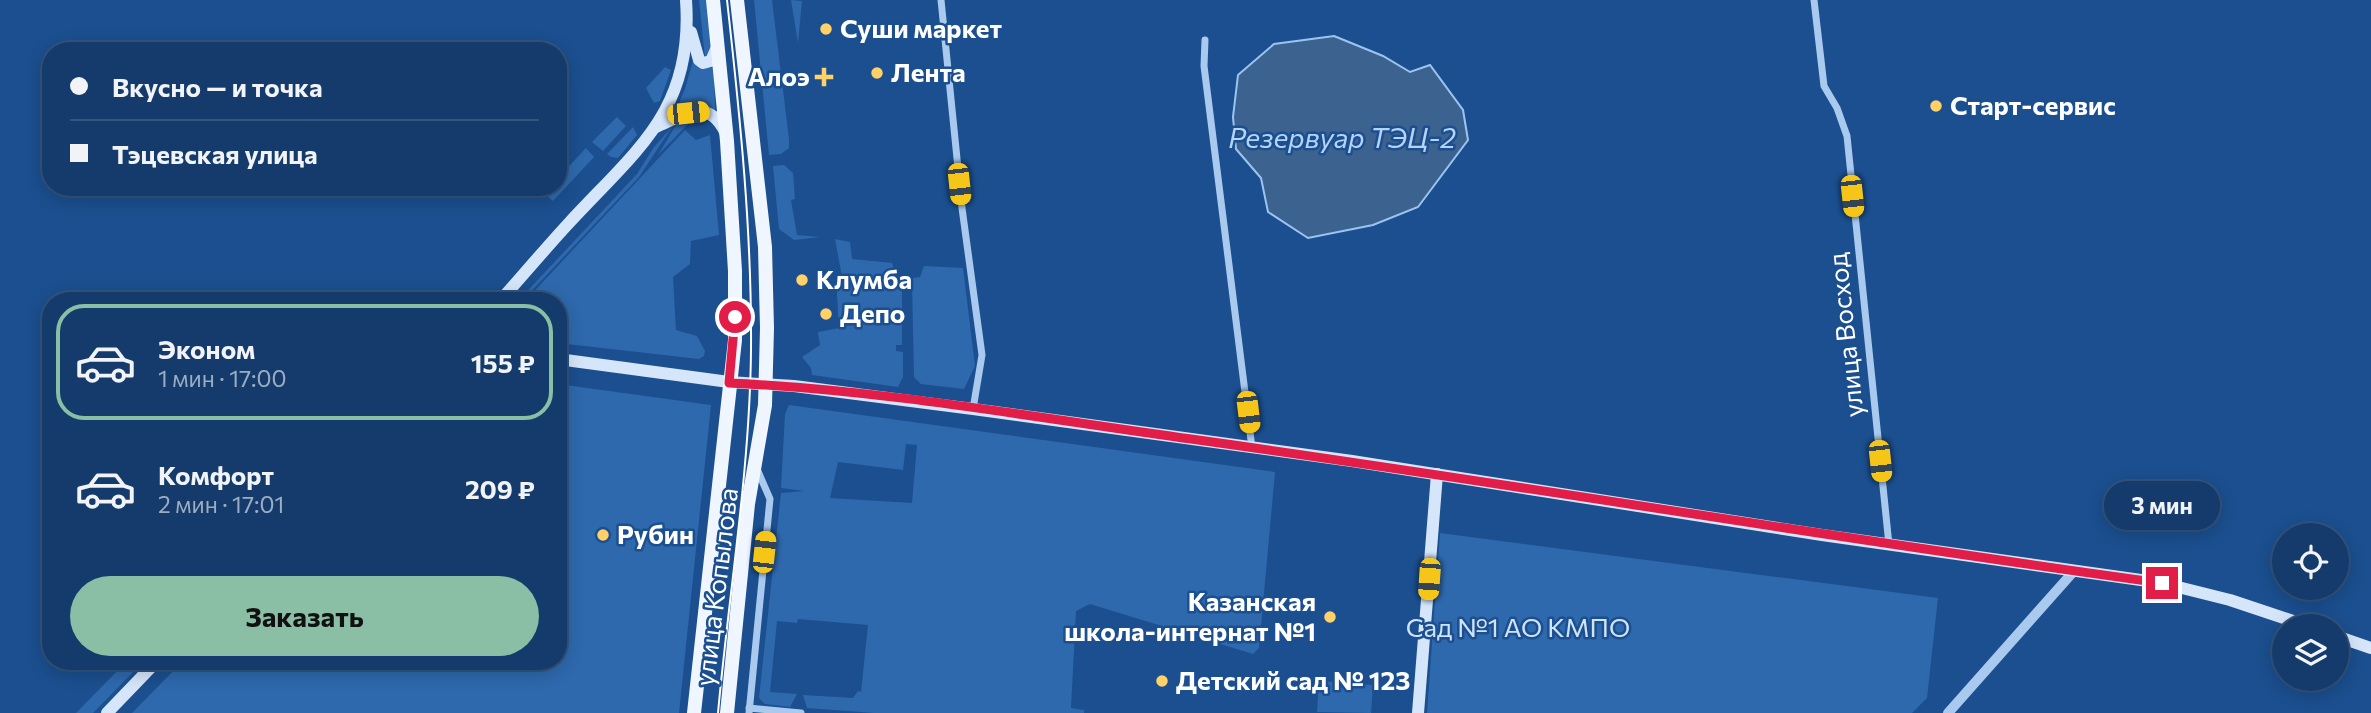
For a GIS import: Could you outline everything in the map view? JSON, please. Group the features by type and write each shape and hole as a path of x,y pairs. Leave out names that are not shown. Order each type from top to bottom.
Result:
{"main road":[{"path":"508,292 632,158 656,128 669,104 685,57 686,0"},
{"name":"улица Копылова","path":"694,713 734,340 735,277 726,134 713,0"},
{"name":"улица Копылова","path":"727,713 748,505 757,468 766,385 765,247 737,0"},
{"path":"687,17 701,62 711,61 718,43"},
{"path":"656,128 688,113 706,111 718,118 726,134"},
{"path":"567,360 729,383 973,409 1437,474 1889,545 2162,583 2272,614"},
{"path":"1418,713 1437,474"},
{"path":"2349,640 2371,648"},
{"path":"107,713 148,670"}],"street":[{"path":"942,0 962,208 982,355 973,409"},
{"name":"улица Восход","path":"1814,0 1824,86 1837,108 1847,136 1889,545"},
{"path":"1205,40 1204,66 1252,448"},
{"name":"улица Копылова","path":"749,710 770,499 757,468"},
{"path":"1948,713 2074,571"},
{"path":"749,710 801,713"}],"green space":[{"path":"699,0 708,0 713,52 705,58"},
{"path":"754,0 772,0 789,139 789,148 781,154 769,155"},
{"path":"791,0 802,1 798,43"},
{"path":"696,50 703,68 714,68 715,112 673,117 685,89"},
{"path":"665,67 671,70 660,101 654,103 646,88"},
{"path":"704,115 705,122 689,123 658,155 679,120"},
{"path":"617,117 626,126 603,151 592,142"},
{"path":"633,127 637,135 618,158 607,154"},
{"path":"672,127 639,177 530,292 526,292 637,174 654,147"},
{"path":"685,130 696,140 710,135 719,235 691,241 690,264 673,277 676,330 697,336 705,351 704,356 699,359 567,344 567,292 533,292"},
{"path":"586,148 594,157 567,186 567,168"},
{"path":"784,165 793,173 795,199 791,200 797,235 820,237 794,240 779,229 773,166"},
{"path":"835,239 850,242 852,259 892,263 896,276 902,277 902,345 896,345 896,351 903,352 903,377 898,387 812,375 811,368 802,357 820,345 818,332 839,328 836,278 842,277"},
{"path":"924,266 963,268 975,366 964,389 921,384 914,377 912,282 913,278 920,277"},
{"path":"567,385 711,405 679,713 132,713 174,670 567,670"},
{"path":"789,405 1275,472 1259,648 1253,654 1090,604 1076,611 1071,708 1084,710 1084,713 874,713 807,708 803,695 853,698 858,691 861,692 868,625 798,619 797,623 777,621 770,692 797,694 790,707 765,704 759,698 781,493 804,491 781,488 785,414","holes":["906,444 917,445 912,503 830,498 838,462 903,470"]},
{"name":"Сад №1 АО КМПО","path":"1440,533 1938,598 1927,698 1912,713 1427,713"},
{"path":"118,670 135,670 93,713 76,713"},
{"path":"1319,681 1373,685 1371,713 1317,712"}],"water":[{"name":"Резервуар ТЭЦ-2","path":"1334,36 1383,56 1410,72 1430,65 1463,110 1468,140 1418,207 1373,225 1308,238 1268,212 1261,178 1236,149 1233,117 1238,75 1274,44"}],"tram line":[{"path":"718,713 743,485 751,349 747,218 727,0"}],"place":[{"name":"Суши маркет","path":"826,29"},
{"name":"Лента","path":"877,73"},
{"name":"Алоэ","path":"824,77"},
{"name":"Старт-сервис","path":"1936,106"},
{"name":"Клумба","path":"802,280"},
{"name":"Депо","path":"826,314"},
{"name":"Рубин","path":"603,535"},
{"name":"Казанская школа-интернат №1","path":"1330,617"},
{"name":"Детский сад № 123","path":"1162,681"}],"route":[{"path":"735,317 729,383 802,387 1352,461 1822,535 2162,583"}]}
